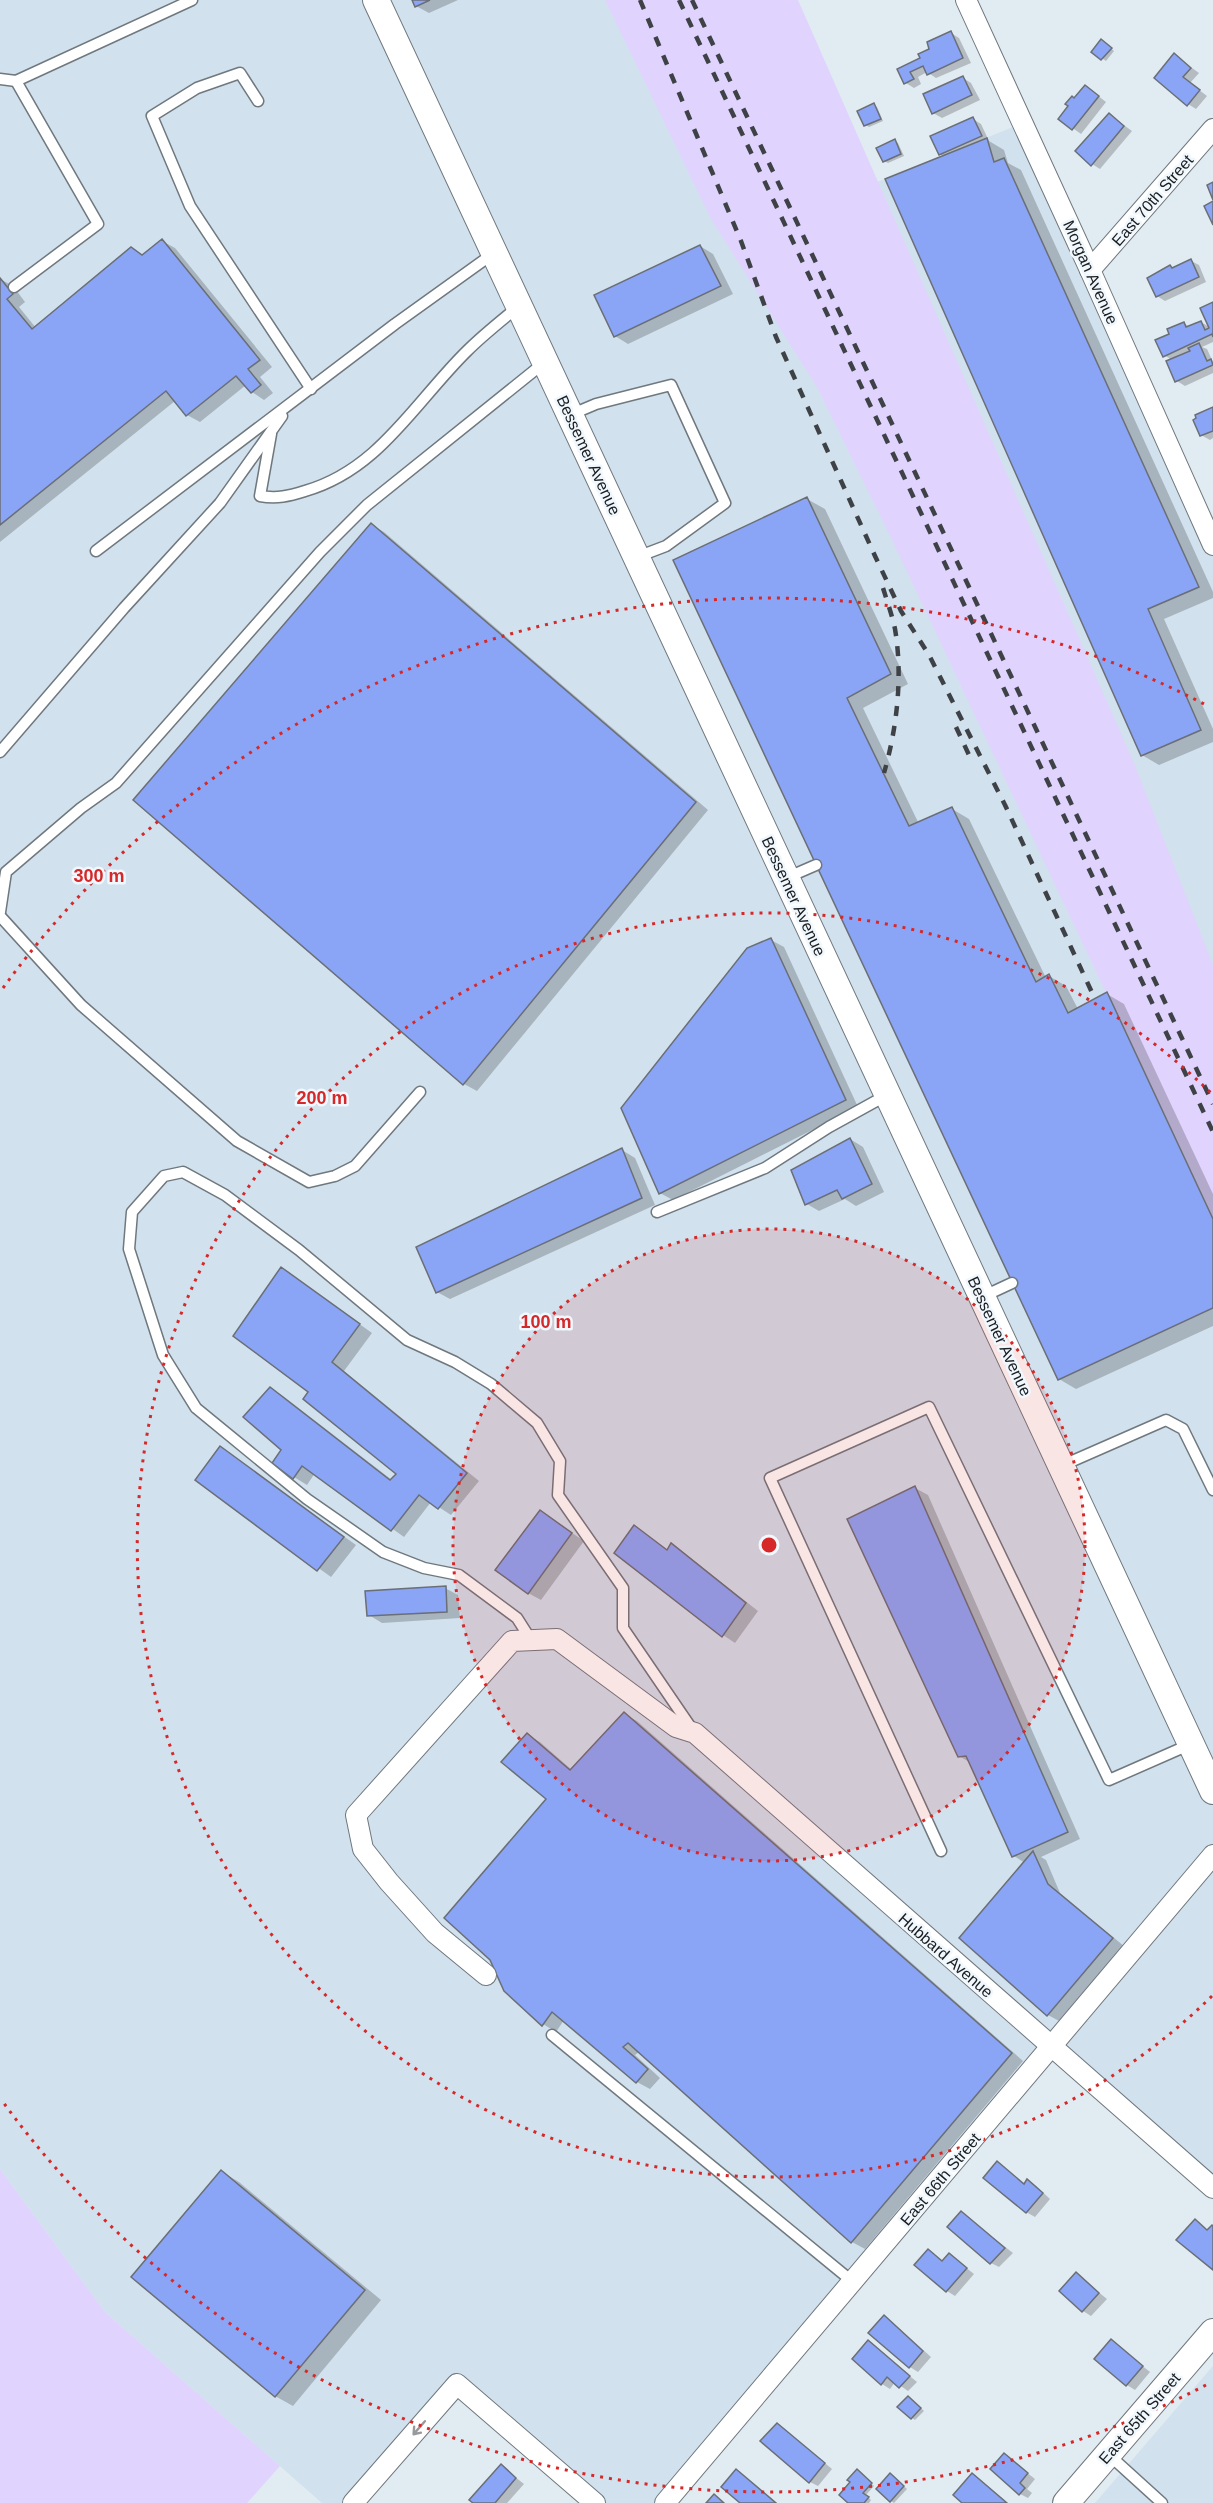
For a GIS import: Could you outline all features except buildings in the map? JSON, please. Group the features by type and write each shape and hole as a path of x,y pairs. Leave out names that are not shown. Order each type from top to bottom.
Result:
{"street":[{"name":"Bessemer Avenue","path":"376,0 1213,1791"},
{"name":"Morgan Avenue","path":"966,0 1213,545"},
{"name":"East 70th Street","path":"1090,270 1213,129"},
{"name":"Hubbard Avenue","path":"531,1640 557,1639 685,1730 1213,2188"},
{"path":"486,1975 435,1933 389,1882 363,1849 356,1815 512,1641 531,1640"},
{"name":"East 66th Street","path":"665,2503 1213,1855"},
{"name":"East 65th Street","path":"1066,2503 1213,2332"},
{"path":"353,2503 457,2384 595,2503"}],"lane":[{"path":"0,78 16,81 192,0"},
{"path":"258,100 240,73 197,88 152,116 190,206 311,389"},
{"path":"14,287 98,224 16,81"},
{"path":"96,551 290,406 395,324 494,253"},
{"path":"272,430 260,496 276,499 326,485 357,468 412,415 466,352 519,306"},
{"path":"420,1092 355,1166 335,1176 309,1182 237,1141 81,1005 0,914 6,872 81,808 116,783 320,552 367,505 545,362"},
{"path":"570,415 598,404 671,385 725,503 666,546 636,557"},
{"path":"0,752 124,608 220,503 290,406"},
{"path":"786,878 816,865"},
{"path":"657,1212 765,1168 829,1127 888,1095"},
{"path":"531,1640 517,1618 459,1575 424,1568 383,1552 307,1499 196,1408 163,1355 129,1249 132,1212 164,1176 183,1172 225,1195 299,1250 407,1340 455,1362 491,1384 537,1422 560,1461 558,1495 623,1588 623,1628 685,1730"},
{"path":"982,1298 1012,1283"},
{"path":"941,1851 770,1478 929,1407 1109,1780 1191,1744"},
{"path":"1061,1466 1166,1420 1183,1429 1213,1490"},
{"path":"552,2035 853,2282"},
{"path":"1108,2454 1162,2503"}],"shaded area":[{"path":"0,0 607,0 845,195 1023,123 1213,546 1213,2188 1052,2048 665,2503 595,2503 457,2384 353,2503 322,2503 105,2312 0,2169"},
{"path":"605,0 798,0 1134,763 1213,965 1213,1219 893,542 817,387 711,219"},
{"path":"0,2169 105,2312 280,2466 247,2503 0,2503"},
{"path":"1213,2366 1213,2503 1095,2503"}],"railway":[{"path":"640,0 741,241 776,337 875,556 901,611 929,655 1005,805 1095,999"},
{"path":"679,0 1213,1132"},
{"path":"692,0 1213,1104"},
{"path":"883,588 895,629 898,665 895,720 884,773"},
{"path":"956,727 969,755"}]}
